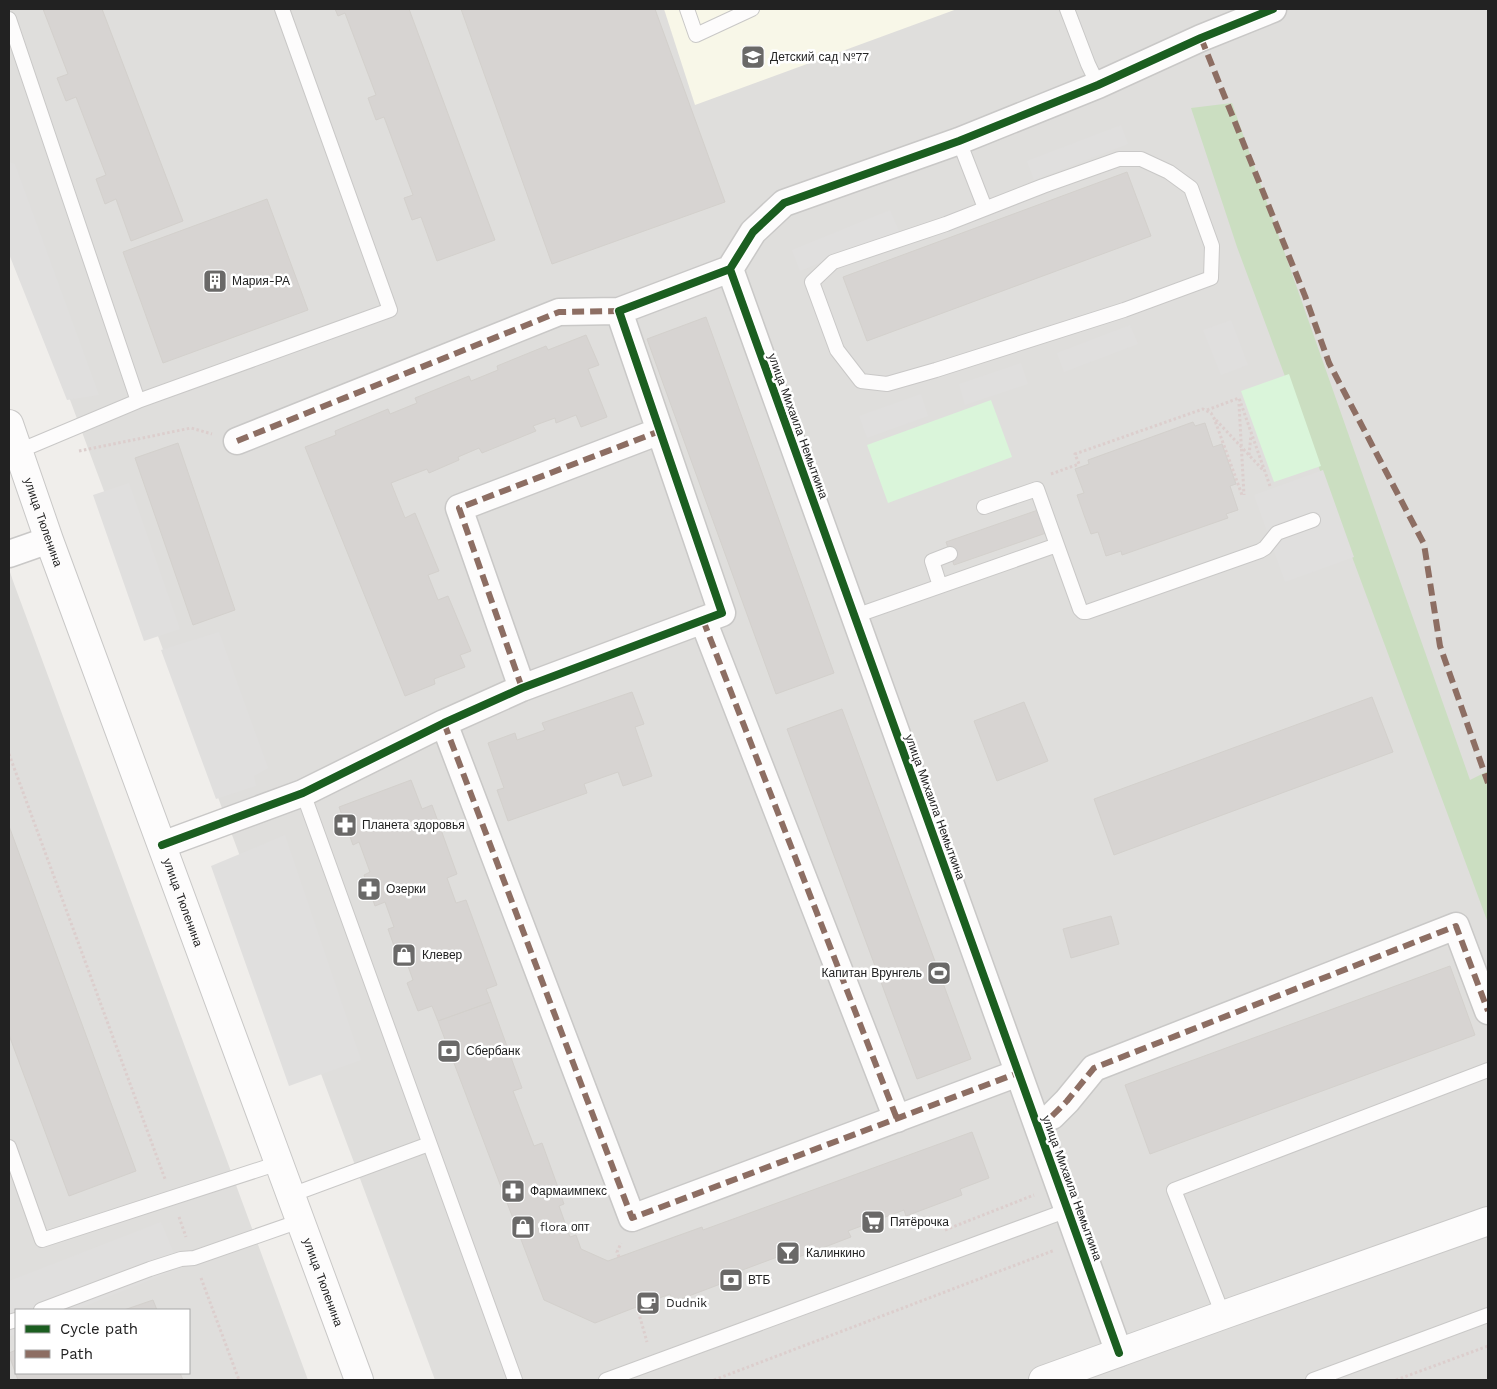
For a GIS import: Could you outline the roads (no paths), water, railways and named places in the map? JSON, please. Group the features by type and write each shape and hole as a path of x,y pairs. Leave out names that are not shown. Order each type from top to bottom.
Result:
{"street":[{"path":"237,441 559,312 619,311 730,269 753,232 784,203 959,141 1098,85 1201,38 1273,9"},
{"name":"улица Михаила Немыткина","path":"730,269 1119,1353"},
{"path":"162,845 303,793 444,723 522,688 722,613 619,311"},
{"name":"улица Тюленина","path":"9,424 49,540 358,1380"},
{"path":"522,688 459,508 660,432"},
{"path":"9,554 49,540"},
{"path":"703,620 897,1118"},
{"path":"444,723 632,1218 1018,1073"},
{"path":"1052,1116 1094,1068 1456,926 1488,1011"},
{"path":"1043,1380 1488,1221"}],"lane":[{"path":"19,451 138,401 390,310 282,9"},
{"path":"687,9 696,35 752,9"},
{"path":"1067,9 1098,85"},
{"path":"9,19 138,401"},
{"path":"959,141 985,208"},
{"path":"1119,159 1141,159 1169,172 1191,188 1212,246 1210,278 1115,313 936,370 886,384 861,381 836,350 812,282 833,262 946,224 985,208 1119,159"},
{"path":"984,507 1037,489 1080,609 1084,612 1260,551 1278,533 1313,520"},
{"path":"855,616 1057,545"},
{"path":"940,586 932,561 950,554"},
{"path":"303,793 515,1380"},
{"path":"1223,1315 1174,1190 1488,1070"},
{"path":"291,1195 430,1144"},
{"path":"9,1147 42,1240 279,1163"},
{"path":"606,1380 1068,1210"},
{"path":"44,1309 166,1264 181,1259 194,1258 300,1220"},
{"path":"1313,1380 1488,1315"}],"place":[{"name":"Детский сад №77","path":"753,57"},
{"name":"Мария-РА","path":"215,281"},
{"name":"Планета здоровья","path":"345,825"},
{"name":"Озерки","path":"369,889"},
{"name":"Клевер","path":"404,955"},
{"name":"Капитан Врунгель","path":"939,973"},
{"name":"Сбербанк","path":"449,1051"},
{"name":"Фармаимпекс","path":"513,1191"},
{"name":"Пятёрочка","path":"873,1222"},
{"name":"flora опт","path":"523,1227"},
{"name":"Калинкино","path":"788,1253"},
{"name":"ВТБ","path":"731,1280"},
{"name":"Dudnik","path":"648,1303"}]}
